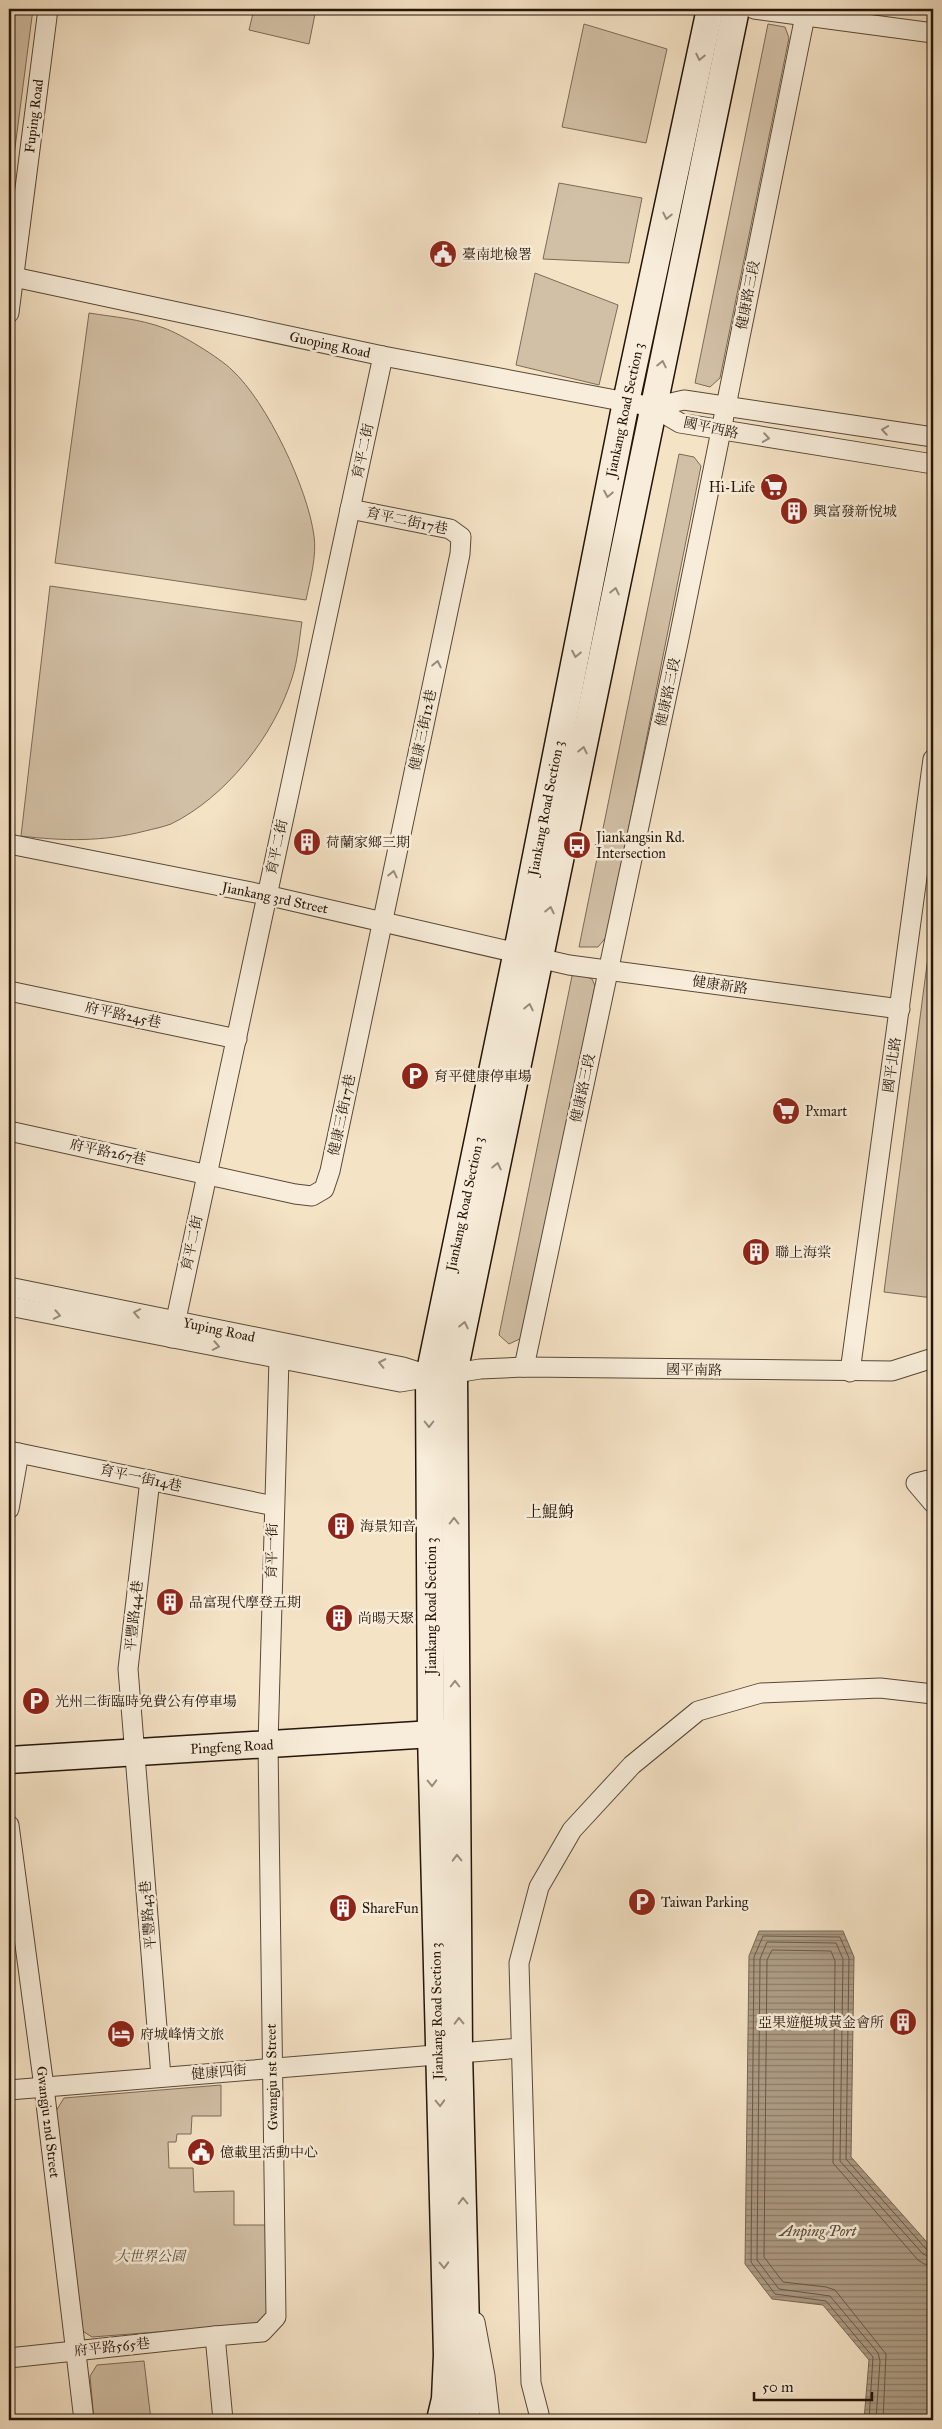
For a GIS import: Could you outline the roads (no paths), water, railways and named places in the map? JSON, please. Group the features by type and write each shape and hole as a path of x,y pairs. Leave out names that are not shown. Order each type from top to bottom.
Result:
{"street":[{"name":"Fuping Road","path":"9,313 11,276 48,9"},
{"name":"Jiankang Road Section 3","path":"528,955 626,402 710,9"},
{"name":"Jiankang Road Section 3","path":"440,2420 445,2399 447,2355 449,2053 443,1734 442,1374 528,955 653,407 736,9"},
{"path":"754,9 933,33"},
{"name":"健康路三段","path":"524,1367 721,431 805,16"},
{"name":"Guoping Road","path":"11,276 383,356 653,407"},
{"name":"育平二街","path":"174,1329 383,356"},
{"name":"國平西路","path":"653,407 684,400 933,437"},
{"name":"國平西路","path":"653,407 680,423 933,464"},
{"name":"育平二街17巷","path":"350,509 450,529 461,538"},
{"name":"健康三街12巷","path":"384,922 460,554 461,538"},
{"name":"國平北路","path":"850,1372 933,759"},
{"name":"Jiankang 3rd Street","path":"9,844 266,895 528,955"},
{"name":"健康三街17巷","path":"207,1174 312,1196 324,1189 332,1161 384,922"},
{"name":"健康新路","path":"528,955 608,970 900,1009"},
{"name":"府平路245巷","path":"9,991 237,1039"},
{"name":"府平路267巷","path":"9,1130 207,1174"},
{"name":"Yuping Road","path":"9,1287 174,1329 279,1359 400,1382 442,1374"},
{"name":"Yuping Road","path":"9,1306 174,1329 442,1374"},
{"name":"國平南路","path":"442,1374 480,1369 524,1367 892,1371 933,1358"},
{"name":"育平一街","path":"268,1744 279,1359"},
{"path":"9,1509 14,1452"},
{"name":"育平一街14巷","path":"14,1452 274,1506"},
{"name":"平豐路44巷","path":"135,1752 128,1669 150,1480"},
{"path":"924,1481 933,1503"},
{"path":"539,2414 531,2383 519,1963 539,1886 572,1830 632,1765 698,1711 761,1693 880,1688 933,1694"},
{"name":"Pingfeng Road","path":"9,1760 443,1734"},
{"name":"Gwangju 1st Street","path":"215,2336 262,2332 276,2317 268,1744"},
{"name":"平豐路43巷","path":"135,1752 161,2077"},
{"name":"Gwangju 2nd Street","path":"9,1824 44,2087 84,2420"},
{"name":"健康四街","path":"9,2090 521,2048"},
{"name":"Jiankang Road Section 3","path":"449,2053 464,2267 478,2417"},
{"path":"215,2336 223,2420"},
{"name":"府平路565巷","path":"9,2358 215,2336"}],"water":[{"name":"Anping Port","path":"759,1931 843,1931 854,1957 851,2157 933,2249 933,2420 864,2420 869,2360 823,2305 772,2299 745,2264 749,1956"}],"place":[{"name":"臺南地檢署","path":"443,254"},
{"name":"Hi-Life","path":"774,487"},
{"name":"興富發新悅城","path":"794,511"},
{"name":"荷蘭家鄉三期","path":"307,842"},
{"name":"Jiankangsin Rd. Intersection","path":"577,845"},
{"name":"育平健康停車場","path":"415,1076"},
{"name":"Pxmart","path":"786,1111"},
{"name":"聯上海棠","path":"756,1252"},
{"name":"海景知音","path":"341,1526"},
{"name":"品富現代摩登五期","path":"170,1602"},
{"name":"尚暘天聚","path":"339,1618"},
{"name":"光州二街臨時免費公有停車場","path":"36,1701"},
{"name":"Taiwan Parking","path":"642,1902"},
{"name":"ShareFun","path":"343,1908"},
{"name":"亞果遊艇城黃金會所","path":"903,2022"},
{"name":"府城峰情文旅","path":"121,2034"},
{"name":"億載里活動中心","path":"201,2152"}],"district":[{"name":"上鯤鯓","path":"550,1511"}],"park label":[{"name":"大世界公園","path":"150,2256"}]}
